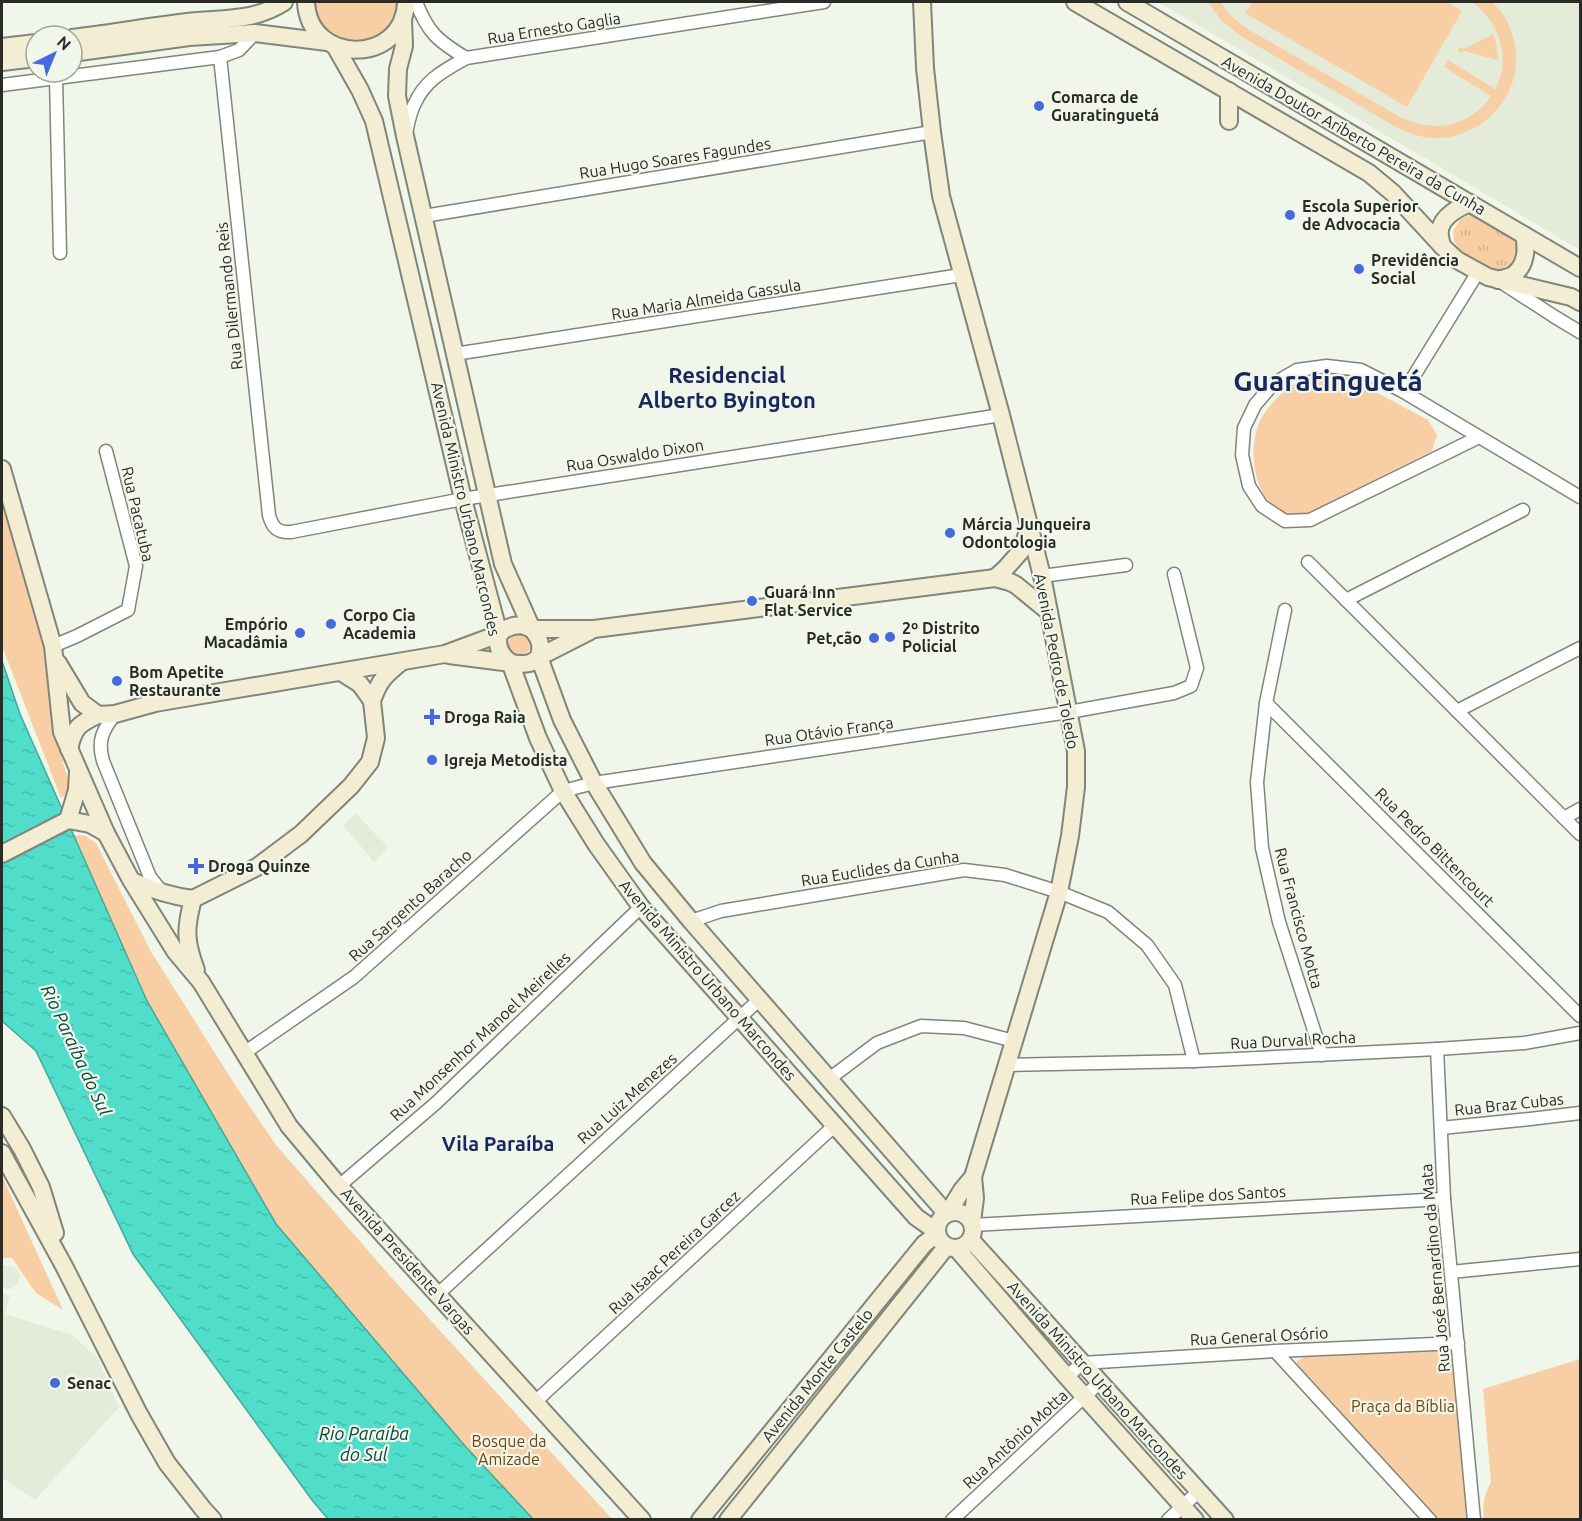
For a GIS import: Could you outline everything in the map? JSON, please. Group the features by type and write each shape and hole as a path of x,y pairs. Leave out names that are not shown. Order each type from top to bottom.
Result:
{"street":[{"path":"230,19 254,2"},
{"path":"84,51 253,16 284,2"},
{"name":"Rua Ernesto Gaglia","path":"466,58 825,2"},
{"name":"Avenida Pedro de Toledo","path":"922,2 925,68 941,196 1001,415 1040,570 1076,751 1076,787 1071,836 1059,892 973,1177"},
{"name":"Avenida Doutor Ariberto Pereira da Cunha","path":"1075,2 1369,173 1393,193 1457,260 1498,280 1571,297 1581,302"},
{"name":"Avenida Doutor Ariberto Pereira da Cunha","path":"1126,2 1581,268"},
{"name":"Avenida Ministro Urbano Marcondes","path":"304,4 313,28 331,44 360,90 374,121 463,499 499,634 497,641 504,657 510,662 538,738 563,791 596,844 641,907 916,1217 956,1235 1100,1382 1225,1520"},
{"path":"84,37 189,29 255,33 331,44 355,51 375,47 392,35 408,6 421,13 432,33 448,48 466,58"},
{"name":"Avenida Ministro Urbano Marcondes","path":"408,6 404,46 398,69 397,96 405,136 503,564 532,629 539,638 542,648 539,657 562,720 594,783 643,863 947,1213"},
{"path":"84,74 220,57 239,50 255,33"},
{"path":"2,47 24,44"},
{"name":"Rua Dilermando Reis","path":"220,57 269,514 276,530"},
{"path":"405,136 413,106 428,82 445,69 466,58"},
{"path":"2,62 24,59"},
{"path":"2,84 24,81"},
{"path":"56,84 60,253"},
{"path":"1229,91 1229,120"},
{"name":"Rua Hugo Soares Fagundes","path":"424,216 932,132"},
{"path":"1442,246 1440,231 1443,222 1458,208 1470,203"},
{"path":"1498,280 1512,276 1522,265 1527,246 1524,235"},
{"path":"1404,392 1478,272"},
{"name":"Rua Maria Almeida Gassula","path":"455,354 961,275"},
{"name":"Avenida Doutor Ariberto Pereira da Cunha","path":"1498,280 1581,332"},
{"path":"1479,436 1310,520 1286,521 1262,506 1249,486 1242,455 1244,428 1255,405 1273,384 1297,370 1327,366 1361,370 1404,392 1479,436 1581,497"},
{"name":"Rua Oswaldo Dixon","path":"276,530 291,532 463,499 1001,415"},
{"name":"Rua Pacatuba","path":"54,651 128,609 136,566 106,452"},
{"path":"2,469 54,651 82,703 98,715"},
{"path":"1346,600 1523,510"},
{"path":"1003,576 1021,551 1029,528"},
{"path":"1308,562 1581,834"},
{"path":"69,749 73,732 85,721 98,715 115,714 155,703 445,654 499,634 513,626 522,625 532,629 594,629 1040,570 1126,565"},
{"name":"Rua Otávio França","path":"594,783 1069,712 1174,693 1191,686 1197,668 1174,574"},
{"path":"1003,576 1049,612"},
{"name":"Rua Francisco Motta","path":"1285,610 1266,703 1257,783 1262,848 1280,922 1322,1055"},
{"path":"445,654 528,664 594,629"},
{"path":"1458,711 1581,648"},
{"name":"Avenida Presidente Vargas","path":"54,651 62,732 106,833 131,880 175,951 201,982 289,1126 339,1186 642,1520"},
{"path":"131,880 152,890 193,899 257,867 301,834 351,786 370,762 376,738 372,701 377,685 387,672 401,662"},
{"path":"341,672 360,684 372,701"},
{"name":"Rua Pedro Bittencourt","path":"1266,703 1581,1016"},
{"path":"115,714 104,729 99,747 150,877 163,893"},
{"path":"66,821 77,790 78,767"},
{"name":"Rua Sargento Baracho","path":"244,1053 354,977 563,791 594,783"},
{"path":"1564,818 1581,809"},
{"path":"2,854 66,821 78,820 106,833"},
{"name":"Rua Euclides da Cunha","path":"691,921 721,912 964,870 1005,875 1059,892 1108,912 1147,945 1174,985 1194,1061"},
{"name":"Avenida Presidente Vargas","path":"193,899 187,920 186,937 201,982"},
{"name":"Rua Monsenhor Manoel Meirelles","path":"339,1186 436,1103 641,907"},
{"name":"Rua Luiz Menezes","path":"438,1294 760,999"},
{"path":"829,1079 877,1043 921,1026 964,1028 1014,1041"},
{"name":"Rua Durval Rocha","path":"1006,1065 1194,1061 1437,1049 1524,1043 1581,1033"},
{"name":"Rua José Bernardino da Mata","path":"1437,1049 1444,1199 1474,1520"},
{"name":"Rua Braz Cubas","path":"1441,1128 1581,1113"},
{"path":"2,1116 41,1187 64,1266"},
{"name":"Rua Isaac Pereira Garcez","path":"536,1402 834,1126"},
{"path":"2,1153 167,1463 213,1520"},
{"path":"956,1235 938,1220 947,1213 973,1177"},
{"path":"956,1235 975,1198 973,1177"},
{"name":"Rua Felipe dos Santos","path":"956,1235 1444,1199"},
{"path":"947,1213 956,1211 965,1214 956,1235"},
{"name":"Avenida Ministro Urbano Marcondes","path":"956,1235 1067,1377 1195,1520"},
{"name":"Avenida Monte Castelo","path":"700,1520 924,1244 956,1235"},
{"name":"Avenida Monte Castelo","path":"728,1520 956,1235"},
{"path":"1451,1272 1581,1259"},
{"name":"Rua General Osório","path":"1082,1363 1458,1343"},
{"path":"1275,1351 1430,1520"},
{"path":"1067,1377 1082,1363"},
{"name":"Rua Antônio Motta","path":"952,1520 1100,1382"},
{"path":"1168,1520 1199,1491"}],"shaded area":[{"path":"1158,2 1580,2 1580,250 1423,157"},
{"path":"356,814 388,847 374,862 343,825"},
{"path":"2,1266 13,1266 20,1276 18,1284 11,1289 2,1288"},
{"name":"Senac","path":"2,1293 10,1296 5,1314 73,1335 98,1359 119,1407 35,1500 2,1478"}],"green space":[{"path":"314,2 399,2 394,18 388,27 374,37 356,40 339,37 325,27 319,18"},
{"path":"1208,2 1221,2 1228,13 1246,28 1400,117 1412,122 1437,126 1461,121 1472,115 1491,96 1444,67 1448,60 1495,89 1502,65 1500,41 1489,19 1472,2 1492,2 1504,16 1514,40 1516,64 1513,81 1506,97 1495,112 1466,132 1449,137 1431,138 1417,135 1396,127 1239,35 1220,19"},
{"path":"1252,2 1447,2 1462,11 1407,107 1245,13"},
{"path":"1493,34 1498,60 1464,51 1462,53 1458,50 1460,47 1464,49"},
{"path":"1473,213 1519,241 1522,254 1508,273 1499,272 1461,251 1454,241 1453,231 1460,220"},
{"path":"1326,372 1346,376 1428,420 1437,435 1432,451 1306,514 1288,516 1271,504 1259,483 1254,459 1256,434 1262,417 1282,393 1306,378"},
{"path":"2,500 48,662 51,711 65,770 73,791 61,798 2,646"},
{"path":"513,633 528,634 532,645 524,654 519,655 510,650 509,639"},
{"name":"Bosque da Amizade","path":"74,835 86,836 96,843 150,950 237,1088 276,1145 391,1277 612,1519 533,1519 465,1446 276,1224 147,1001"},
{"path":"2,1176 63,1310 36,1293 12,1258 2,1258"},
{"name":"Praça da Bíblia","path":"1444,1350 1451,1356 1470,1519 1435,1519 1297,1370 1297,1361 1304,1357"},
{"path":"1580,1359 1580,1519 1484,1519 1484,1500 1491,1482 1483,1389"}],"water":[{"name":"Rio Paraíba do Sul","path":"2,661 20,714 147,1001 276,1224 465,1446 533,1519 328,1519 133,1254 36,1051 2,1021"}],"place":[{"name":"Comarca de Guaratinguetá","path":"1039,106"},
{"name":"Escola Superior de Advocacia","path":"1290,215"},
{"name":"Previdência Social","path":"1359,269"},
{"name":"Márcia Junqueira Odontologia","path":"950,533"},
{"name":"Guará Inn Flat Service","path":"752,601"},
{"name":"Corpo Cia Academia","path":"331,624"},
{"name":"Empório Macadâmia","path":"300,633"},
{"name":"2º Distrito Policial","path":"890,637"},
{"name":"Pet,cão","path":"874,638"},
{"name":"Bom Apetite Restaurante","path":"117,681"},
{"name":"Droga Raia","path":"432,717"},
{"name":"Igreja Metodista","path":"432,760"},
{"name":"Droga Quinze","path":"196,866"},
{"name":"Senac","path":"55,1383"}],"district":[{"name":"Guaratinguetá","path":"1328,380"},
{"name":"Residencial Alberto Byington","path":"727,386"},
{"name":"Vila Paraíba","path":"498,1143"}]}
